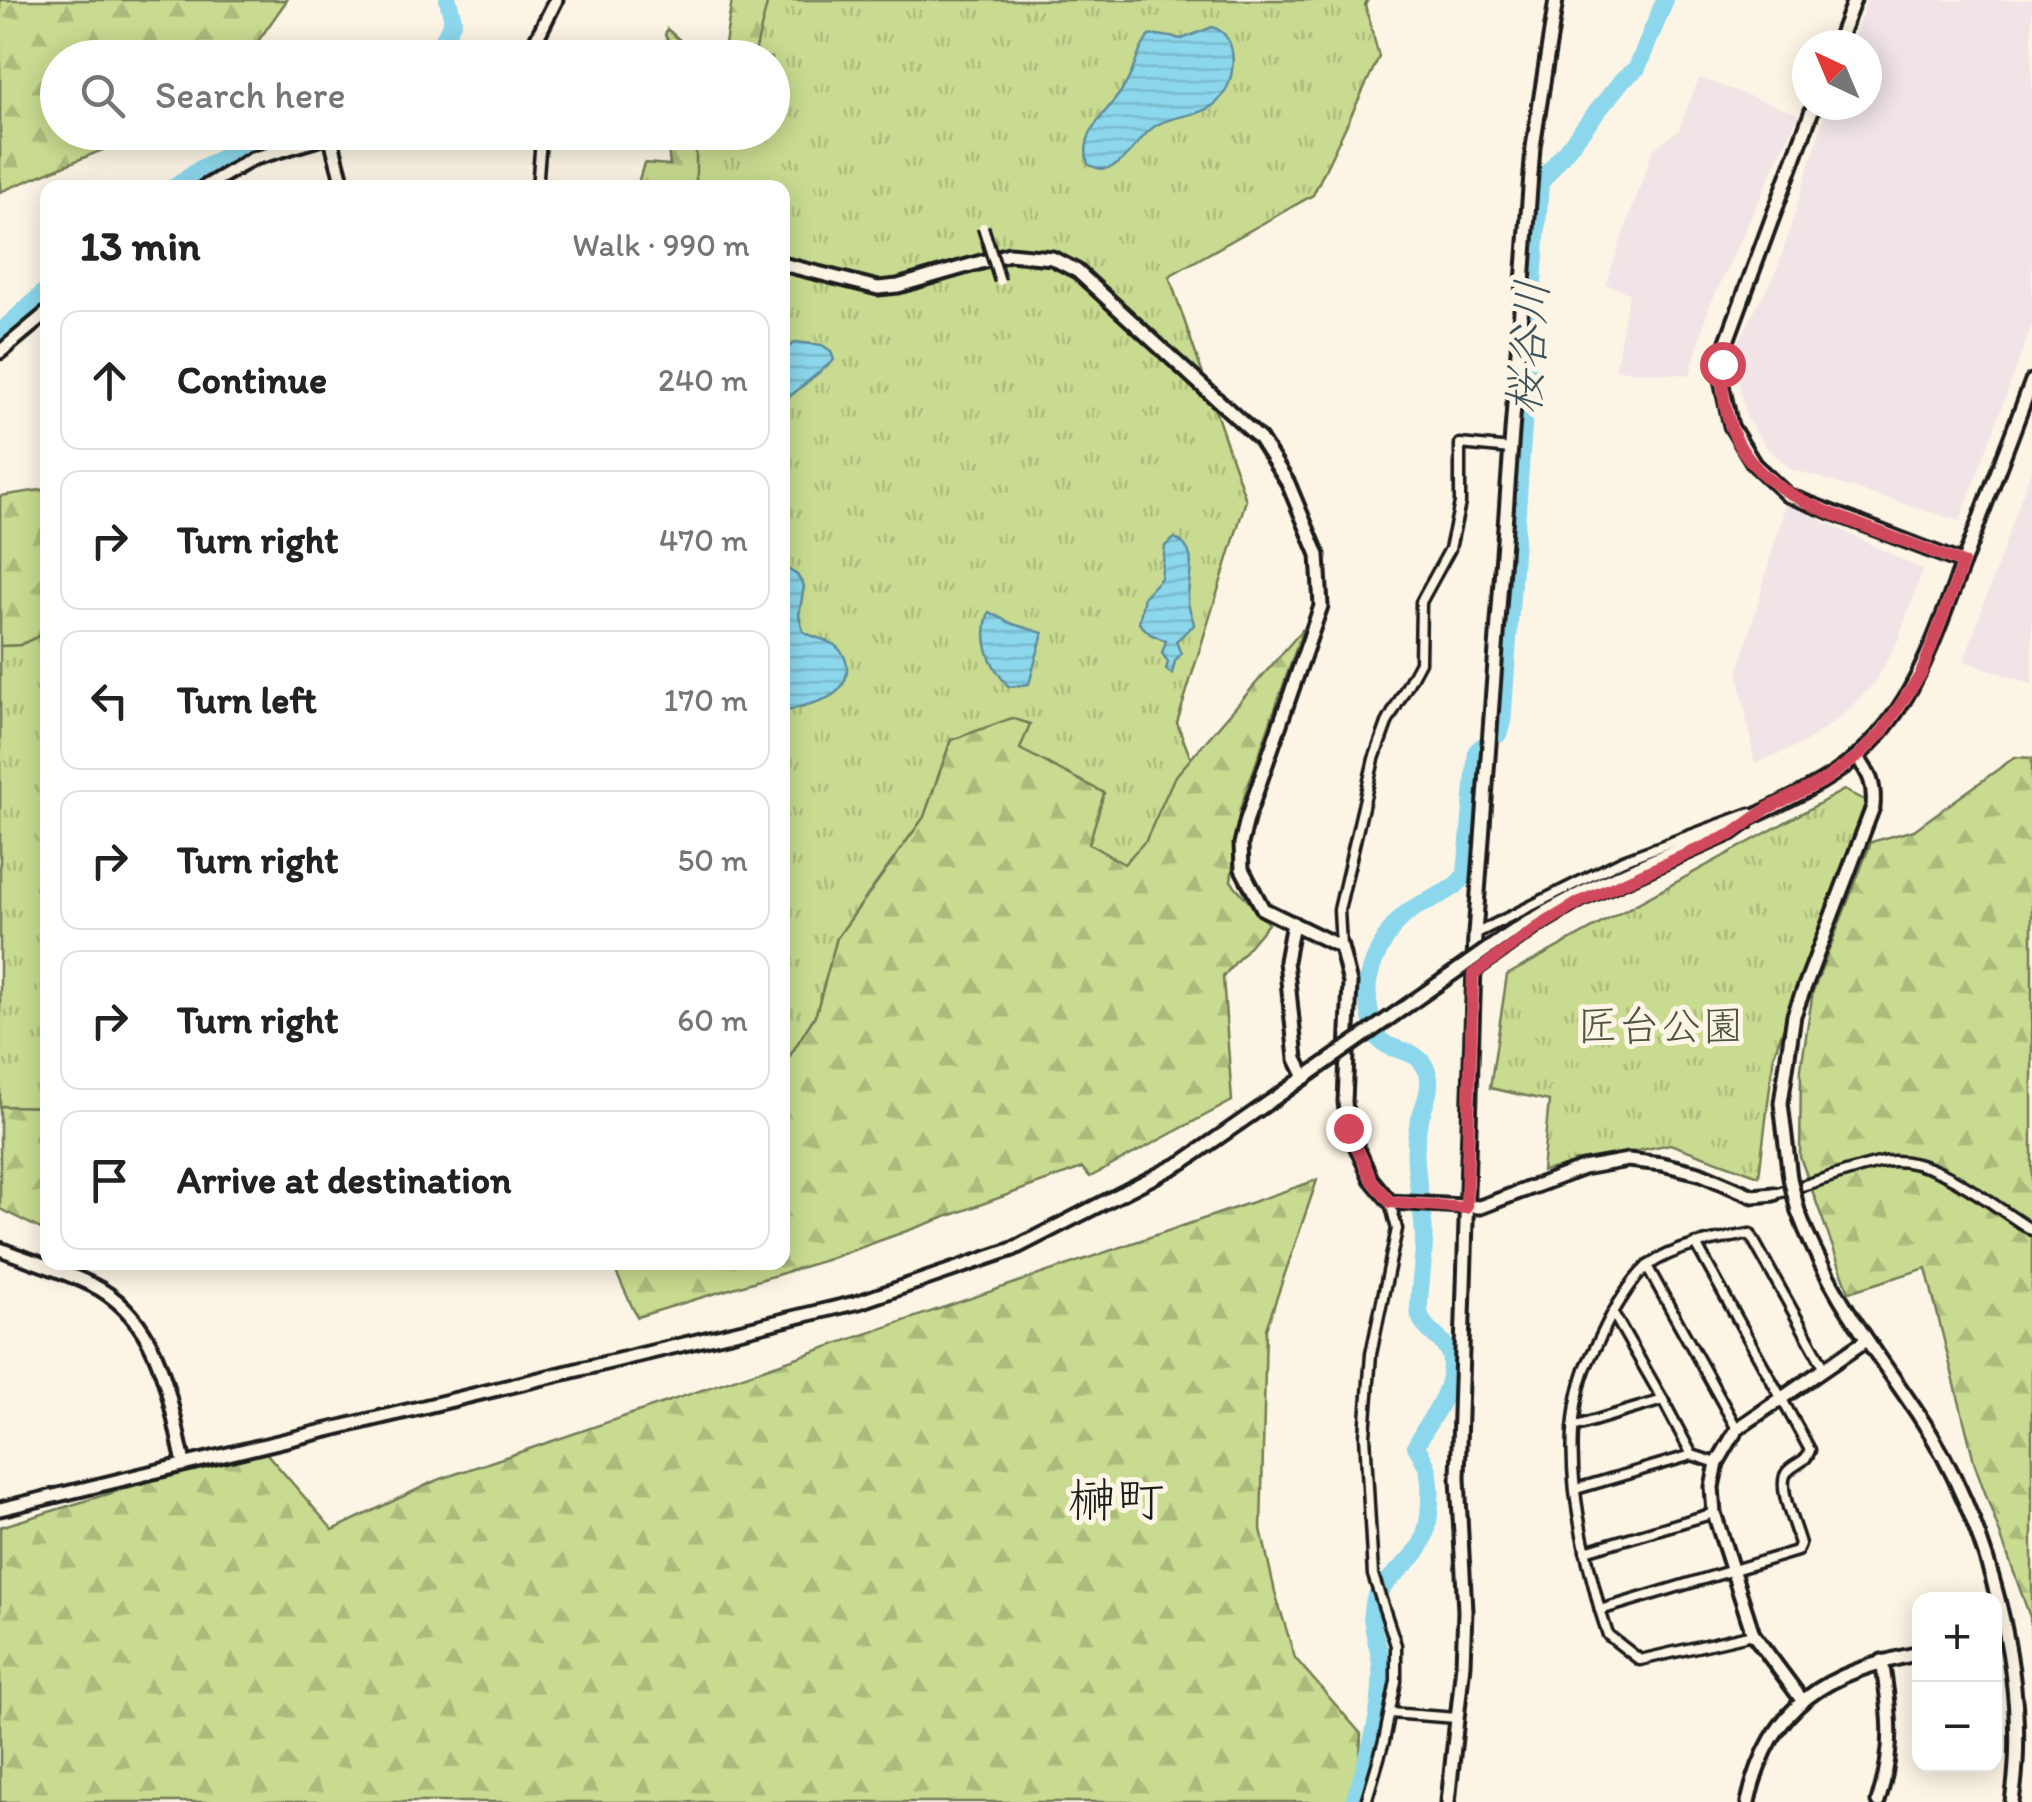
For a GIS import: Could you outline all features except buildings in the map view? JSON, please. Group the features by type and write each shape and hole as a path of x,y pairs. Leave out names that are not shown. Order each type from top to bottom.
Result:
{"street":[{"path":"536,40 556,0"},
{"path":"1448,1802 1465,1611 1458,1478 1475,934 1532,147 1556,0"},
{"path":"1843,30 1854,0"},
{"path":"1808,120 1727,341 1722,386 1731,426 1754,464 1787,494 1963,563"},
{"path":"217,180 252,159 282,150"},
{"path":"338,150 343,180"},
{"path":"538,180 540,150"},
{"path":"983,226 1000,281"},
{"path":"790,266 878,288 898,286 1009,254 1052,258 1078,271 1260,439 1288,483 1318,555 1321,606 1240,844 1242,869 1262,909 1341,947"},
{"path":"0,352 40,319"},
{"path":"0,1509 859,1302 1012,1249 1182,1162 1502,939 1566,899 1768,808 1823,781 1857,757 1892,718 1921,674 2032,381"},
{"path":"1366,1802 1396,1681 1396,1645 1372,1575 1365,1436 1371,1354 1397,1230 1390,1202 1371,1179 1348,1128 1345,1102 1350,983 1341,947 1339,910 1374,759 1386,723 1420,662 1421,602 1450,549 1460,502 1460,444 1511,449"},
{"path":"1857,757 1875,788 1873,807 1794,1014 1781,1104 1790,1178 1816,1256 1865,1341 1920,1416 1961,1490 1974,1522 1990,1592"},
{"path":"1475,934 1623,860 1725,820 1768,808"},
{"path":"1473,974 1580,902 1732,834 1768,808"},
{"path":"1294,922 1286,961 1296,1059 1308,1075"},
{"path":"1390,1202 1480,1206 1583,1168 1628,1160 1699,1174 1753,1196 1774,1194 1881,1162 1901,1162 1950,1177 2032,1230"},
{"path":"1753,1634 1640,1660 1608,1636 1584,1551 1576,1490 1573,1427 1585,1370 1613,1312 1647,1266 1696,1244 1750,1234 1825,1369"},
{"path":"1600,1610 1797,1551 1800,1544 1782,1484 1786,1473 1807,1459 1810,1450 1696,1244"},
{"path":"0,1248 40,1264"},
{"path":"1647,1266 1738,1429"},
{"path":"53,1270 102,1290 137,1321 162,1372 184,1463"},
{"path":"1613,1312 1692,1455"},
{"path":"1802,1700 1753,1634 1714,1513 1712,1487 1717,1463 1738,1429 1865,1341"},
{"path":"1573,1427 1663,1400"},
{"path":"1576,1490 1692,1455 1717,1463"},
{"path":"1584,1551 1714,1513"},
{"path":"2002,1643 2014,1687 2012,1802"},
{"path":"1748,1802 1768,1745 1802,1700 1834,1678 1912,1655"},
{"path":"1878,1802 1890,1751 1892,1722 1882,1662"},
{"path":"1390,1713 1457,1718"}],"shaded area":[{"path":"1867,0 2032,0 2032,325 1960,521 1791,469 1765,446 1746,417 1736,346 1778,267 1823,120 1882,120 1882,30 1856,30"},
{"path":"1699,78 1792,111 1792,120 1796,120 1708,310 1690,375 1615,370 1629,293 1606,284 1653,149 1679,130"},
{"path":"2032,467 2032,684 1964,661"},
{"path":"1786,503 1923,570 1898,640 1876,681 1843,715 1806,742 1755,764 1738,674"}],"green space":[{"path":"0,0 287,0 259,40 40,40 40,150 103,150 0,192"},
{"path":"732,0 768,0 758,40 726,40"},
{"path":"760,0 1368,0 1365,5 1379,57 1313,195 1169,276 1246,500 1177,723 1194,767 1131,871 1083,846 951,740 924,817 837,938 816,1014 790,1056 790,180 664,180 677,150 790,150 790,40 747,40"},
{"path":"667,29 680,40 668,40"},
{"path":"668,150 696,150 696,180 639,180 644,163 670,165"},
{"path":"40,490 40,635 20,645 0,646 0,496"},
{"path":"1303,629 1240,809 1231,881 1268,924 1223,977 1232,1101 1090,1177 1082,1168 826,1260 637,1317 615,1270 790,1270 790,1056 816,1014 837,938 924,817 951,740 1012,718 1030,724 1020,749 1104,793 1089,844 1124,864 1146,840 1174,778"},
{"path":"40,634 40,1107 0,1106 0,646 20,645"},
{"path":"2015,757 2032,758 2032,1655 2030,1617 1975,1465 1926,1268 1849,1292 1800,1157 1801,1068 1813,991 1871,842 1914,830"},
{"name":"匠台公園","path":"1844,790 1866,801 1774,1054 1759,1176 1670,1144 1542,1171 1549,1101 1490,1088 1507,975"},
{"path":"0,1106 40,1107 40,1229 0,1209"},
{"path":"1317,1180 1266,1329 1261,1529 1295,1658 1361,1734 1358,1802 0,1802 0,1527 261,1447 333,1530 435,1481"}],"water":[{"path":"1212,27 1228,39 1233,60 1229,82 1219,100 1205,110 1155,126 1117,164 1099,168 1088,164 1086,152 1091,132 1124,87 1149,36 1182,39"},
{"path":"795,342 822,345 831,351 834,360 790,396 790,346"},
{"path":"1175,538 1183,543 1190,557 1188,600 1194,625 1176,641 1181,654 1172,674 1166,670 1168,662 1162,653 1166,641 1150,634 1139,623 1144,596 1161,578 1165,546"},
{"path":"790,570 804,586 799,615 803,631 837,647 847,668 839,690 790,711"},
{"path":"989,612 1043,633 1029,684 1009,687 996,670 986,642"}],"waterway":[{"path":"444,40 453,20 448,0"},
{"name":"桜谷川","path":"1498,734 1502,725 1540,183 1623,79 1637,68 1665,0"},
{"path":"185,180 239,150"},
{"path":"0,333 40,296"},
{"name":"桜谷川","path":"1354,1802 1380,1700 1381,1665 1372,1611 1378,1593 1418,1550 1425,1534 1430,1482 1416,1446 1443,1397 1451,1364 1446,1347 1424,1325 1419,1309 1424,1240 1416,1140 1428,1094 1428,1074 1418,1058 1388,1046 1376,1035 1368,982 1379,950 1399,921 1466,874 1477,751 1483,746"}],"district":[{"name":"榊町","path":"1116,1499"}],"route":[{"path":"1348,1128 1371,1179 1390,1202 1466,1208 1473,974 1580,902 1732,834 1768,808 1823,781 1857,757 1882,732 1921,674 1963,563 1804,504 1770,482 1740,446 1731,426 1724,404 1722,364"}]}
